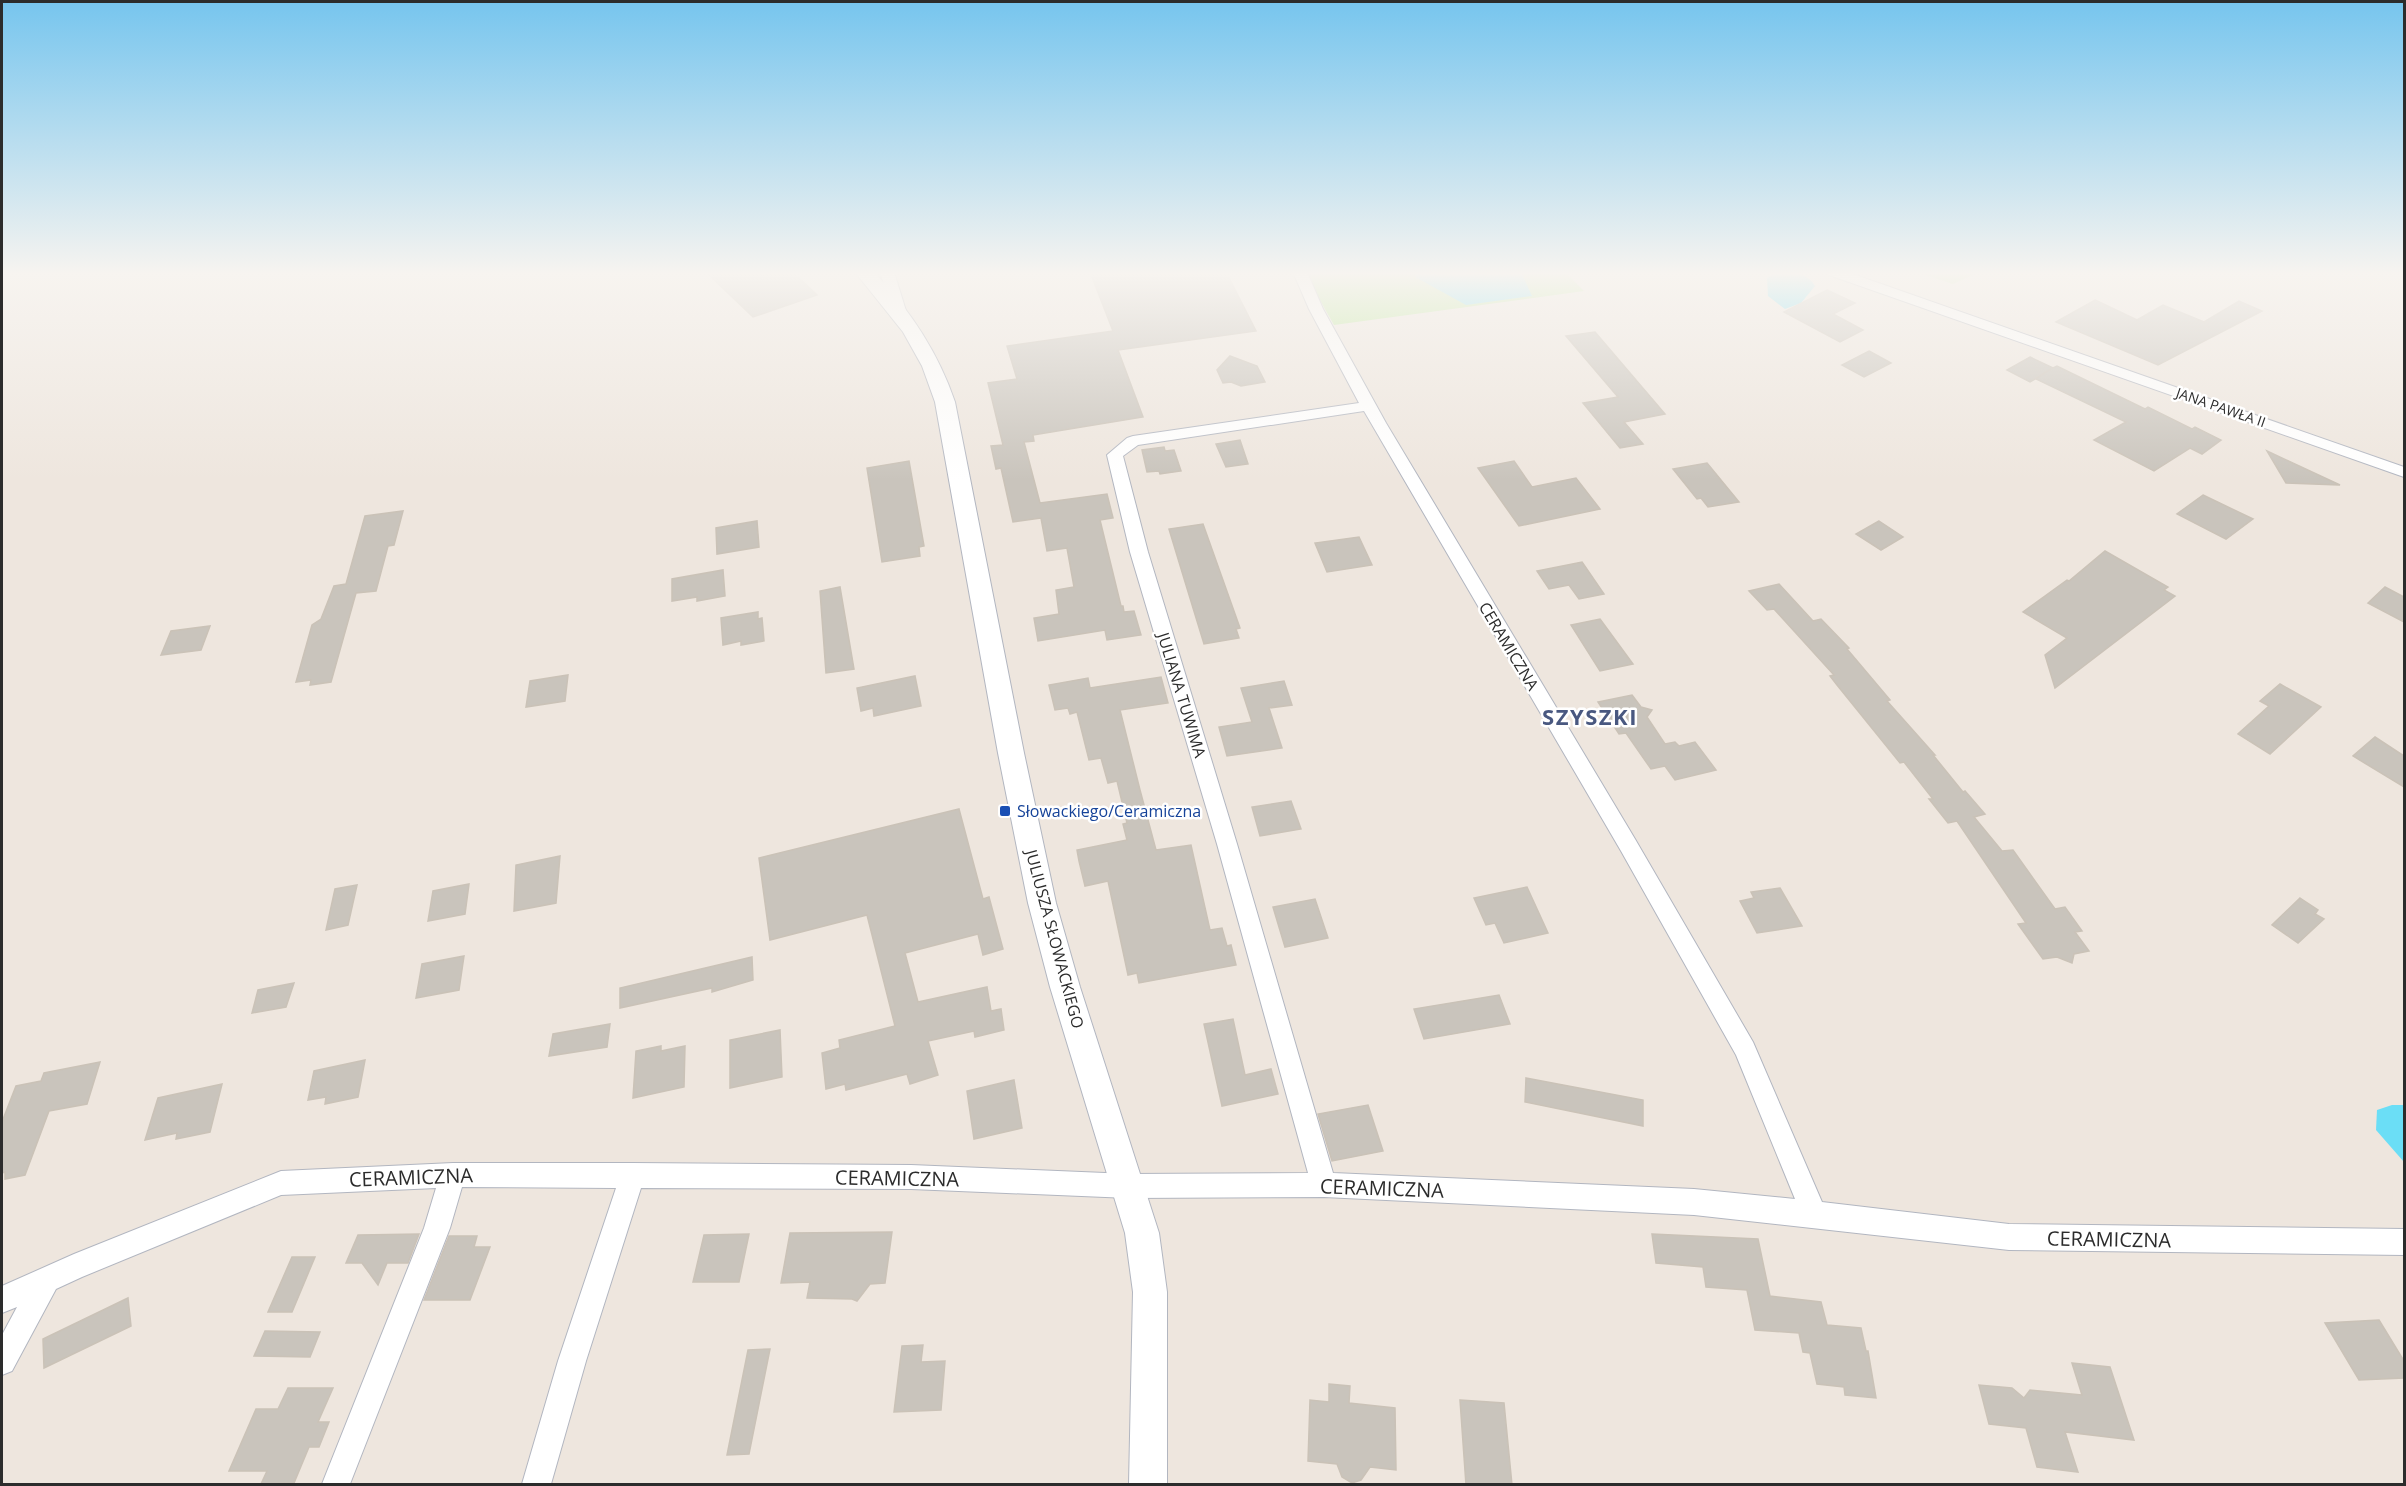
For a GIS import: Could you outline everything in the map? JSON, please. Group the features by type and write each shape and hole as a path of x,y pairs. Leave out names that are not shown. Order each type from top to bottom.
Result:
{"street":[{"name":"JULIUSZA SŁOWACKIEGO","path":"918,341 932,364 945,402 1011,753 1042,903 1065,987 1142,1233 1150,1292 1148,1485"},
{"name":"CERAMICZNA","path":"1334,341 1369,406 1628,845 1745,1050 1814,1214"},
{"name":"JANA PAWŁA II","path":"2033,341 2404,471"},
{"name":"JULIANA TUWIMA","path":"1324,1185 1230,855 1139,552 1115,455 1133,441 1369,406"},
{"name":"CERAMICZNA","path":"2,1300 47,1279 281,1183 453,1175 920,1177 1129,1186 1324,1185 1694,1202 2009,1238 2404,1242"},
{"path":"336,1485 436,1228 453,1175"},
{"path":"536,1485 572,1361 633,1176"},
{"path":"2,1361 47,1279"}],"water":[{"path":"2392,1105 2404,1105 2404,1162 2376,1130 2377,1110"}],"building":[{"path":"1040,341 1181,341 1118,350 1143,417 1033,435 1034,441 1024,442 1040,503 1107,494 1113,518 1100,520 1121,606 1124,612 1134,611 1141,635 1107,640 1105,630 1038,641 1034,618 1059,614 1056,590 1074,587 1067,548 1047,551 1041,518 1013,522 1001,468 996,469 991,446 1003,445 988,383 1017,379 1007,346"},
{"path":"1571,341 1603,341 1665,414 1624,422 1643,444 1620,448 1583,403 1618,397"},
{"path":"2102,341 2204,341 2158,365"},
{"path":"1869,351 1891,363 1864,377 1842,365"},
{"path":"1230,356 1257,366 1265,382 1241,386 1231,382 1223,383 1217,370"},
{"path":"2030,357 2053,368 2057,366 2145,409 2148,407 2192,429 2195,427 2221,440 2202,454 2190,448 2154,471 2094,440 2126,422 2036,379 2051,369 2030,382 2007,370"},
{"path":"1240,440 1248,464 1226,467 1216,444"},
{"path":"1164,447 1165,451 1174,450 1181,471 1160,474 1159,471 1147,472 1142,450"},
{"path":"2267,451 2340,485 2286,483"},
{"path":"909,461 924,546 919,547 920,556 882,562 867,468"},
{"path":"1514,461 1532,487 1576,478 1600,509 1519,526 1478,468"},
{"path":"1707,463 1739,502 1708,507 1701,498 1697,499 1673,469"},
{"path":"2203,495 2253,519 2226,539 2177,514"},
{"path":"403,511 394,545 388,546 376,591 356,593 331,682 310,685 311,680 296,682 312,625 321,619 334,586 346,584 365,516"},
{"path":"757,521 759,547 717,554 716,528"},
{"path":"1879,521 1903,537 1881,550 1856,534"},
{"path":"1203,524 1240,628 1236,629 1239,638 1204,644 1169,529"},
{"path":"1359,537 1372,565 1327,572 1315,543"},
{"path":"2105,551 2168,587 2164,590 2175,596 2055,688 2045,655 2067,638 2023,612 2067,580 2069,581"},
{"path":"1582,562 1604,594 1579,599 1569,585 1549,589 1537,571"},
{"path":"723,570 725,596 697,601 697,597 672,601 672,579"},
{"path":"1779,584 1813,621 1821,619 1849,648 1847,649 1890,700 1887,701 1935,755 1933,755 1963,792 1965,791 1985,814 1974,817 2002,851 2013,850 2055,909 2065,907 2082,931 2075,932 2089,951 2074,954 2072,963 2057,957 2043,959 2018,924 2026,923 1957,821 1948,823 1929,799 1933,799 1904,762 1900,763 1830,676 1834,675 1774,609 1767,610 1749,591"},
{"path":"840,587 854,669 826,673 820,591"},
{"path":"2385,587 2404,597 2404,622 2368,603"},
{"path":"758,612 758,619 762,618 764,641 741,645 741,641 723,645 721,618"},
{"path":"1600,619 1633,664 1600,671 1571,625"},
{"path":"210,626 201,650 161,655 171,631"},
{"path":"568,675 565,701 526,707 530,681"},
{"path":"915,676 921,706 874,716 873,708 861,711 857,688"},
{"path":"1161,677 1168,703 1120,710 1140,790 1156,850 1191,845 1210,930 1222,928 1227,946 1231,945 1236,965 1139,983 1137,973 1128,975 1108,881 1085,886 1077,850 1127,840 1123,824 1127,823 1117,781 1108,783 1101,758 1089,760 1077,712 1070,714 1068,708 1055,710 1049,685 1088,678 1090,688"},
{"path":"1284,681 1292,705 1269,708 1282,748 1227,756 1219,727 1252,722 1241,688"},
{"path":"2280,684 2321,707 2270,754 2238,734 2269,706 2260,701"},
{"path":"1632,695 1641,707 1652,710 1647,717 1665,744 1675,742 1679,746 1695,742 1716,770 1675,780 1665,766 1651,769 1626,733 1619,734 1598,702"},
{"path":"2375,737 2404,756 2404,787 2353,756"},
{"path":"1291,801 1301,829 1260,836 1252,807"},
{"path":"959,809 983,899 989,897 1003,949 983,955 978,934 905,953 918,1002 987,987 991,1011 1001,1009 1004,1030 975,1037 974,1031 928,1041 938,1075 910,1084 907,1074 846,1090 845,1084 826,1089 822,1053 840,1048 839,1040 895,1026 867,915 770,940 759,858"},
{"path":"560,856 556,903 514,911 516,865"},
{"path":"469,884 465,914 428,921 433,891"},
{"path":"357,885 348,925 326,930 335,889"},
{"path":"1527,887 1548,933 1504,943 1495,923 1486,925 1474,898"},
{"path":"1780,888 1802,926 1757,933 1740,901 1754,898 1751,892"},
{"path":"2300,898 2318,910 2315,914 2324,919 2298,943 2272,925"},
{"path":"1315,899 1328,938 1285,947 1273,907"},
{"path":"464,956 459,990 416,998 422,964"},
{"path":"752,957 753,980 712,992 712,988 620,1008 620,988"},
{"path":"294,983 286,1007 252,1013 258,990"},
{"path":"1499,995 1510,1024 1424,1039 1414,1009"},
{"path":"1233,1019 1245,1075 1271,1069 1278,1094 1222,1106 1204,1024"},
{"path":"610,1024 607,1047 549,1056 553,1034"},
{"path":"780,1030 782,1077 730,1088 730,1040"},
{"path":"661,1046 661,1051 685,1046 684,1087 633,1098 636,1051"},
{"path":"365,1060 358,1097 325,1104 326,1097 308,1100 314,1071"},
{"path":"100,1062 87,1104 49,1111 25,1175 5,1179 5,1172 2,1173 2,1122 16,1086 41,1081 44,1073"},
{"path":"1526,1078 1643,1100 1643,1126 1525,1102"},
{"path":"1014,1080 1022,1128 974,1139 967,1091"},
{"path":"222,1084 210,1132 176,1139 177,1133 145,1140 158,1098"},
{"path":"1368,1105 1383,1151 1332,1161 1318,1114"},
{"path":"892,1232 885,1283 870,1284 857,1301 807,1298 810,1282 781,1283 790,1233"},
{"path":"419,1234 408,1263 387,1263 378,1285 362,1263 346,1263 358,1235"},
{"path":"749,1234 739,1282 693,1282 704,1235"},
{"path":"1652,1234 1758,1239 1770,1296 1821,1302 1827,1325 1861,1328 1866,1351 1868,1351 1876,1398 1845,1395 1844,1387 1817,1384 1810,1353 1803,1352 1799,1333 1755,1330 1747,1290 1706,1287 1703,1267 1656,1263"},
{"path":"449,1236 477,1236 474,1247 490,1247 470,1300 424,1300"},
{"path":"292,1257 315,1257 292,1312 268,1312"},
{"path":"128,1298 131,1326 44,1368 43,1339"},
{"path":"2379,1320 2404,1361 2404,1378 2359,1380 2325,1323"},
{"path":"265,1331 320,1332 310,1357 254,1356"},
{"path":"923,1345 921,1362 945,1361 941,1410 894,1412 902,1346"},
{"path":"770,1349 749,1454 727,1455 748,1350"},
{"path":"2072,1363 2110,1367 2134,1440 2065,1432 2078,1472 2037,1467 2026,1428 1989,1424 1979,1385 2012,1388 2024,1398 2030,1390 2082,1395"},
{"path":"1329,1384 1350,1386 1349,1403 1395,1408 1396,1470 1370,1467 1361,1480 1352,1483 1342,1477 1337,1464 1308,1461 1310,1400 1329,1402"},
{"path":"288,1388 333,1388 318,1422 329,1422 319,1447 309,1447 294,1483 261,1484 267,1471 229,1471 256,1409 278,1409"},
{"path":"1460,1400 1504,1403 1512,1485 1466,1485"}],"place":[{"name":"Słowackiego/Ceramiczna","path":"1005,811"}],"district":[{"name":"SZYSZKI","path":"1590,716"}]}
